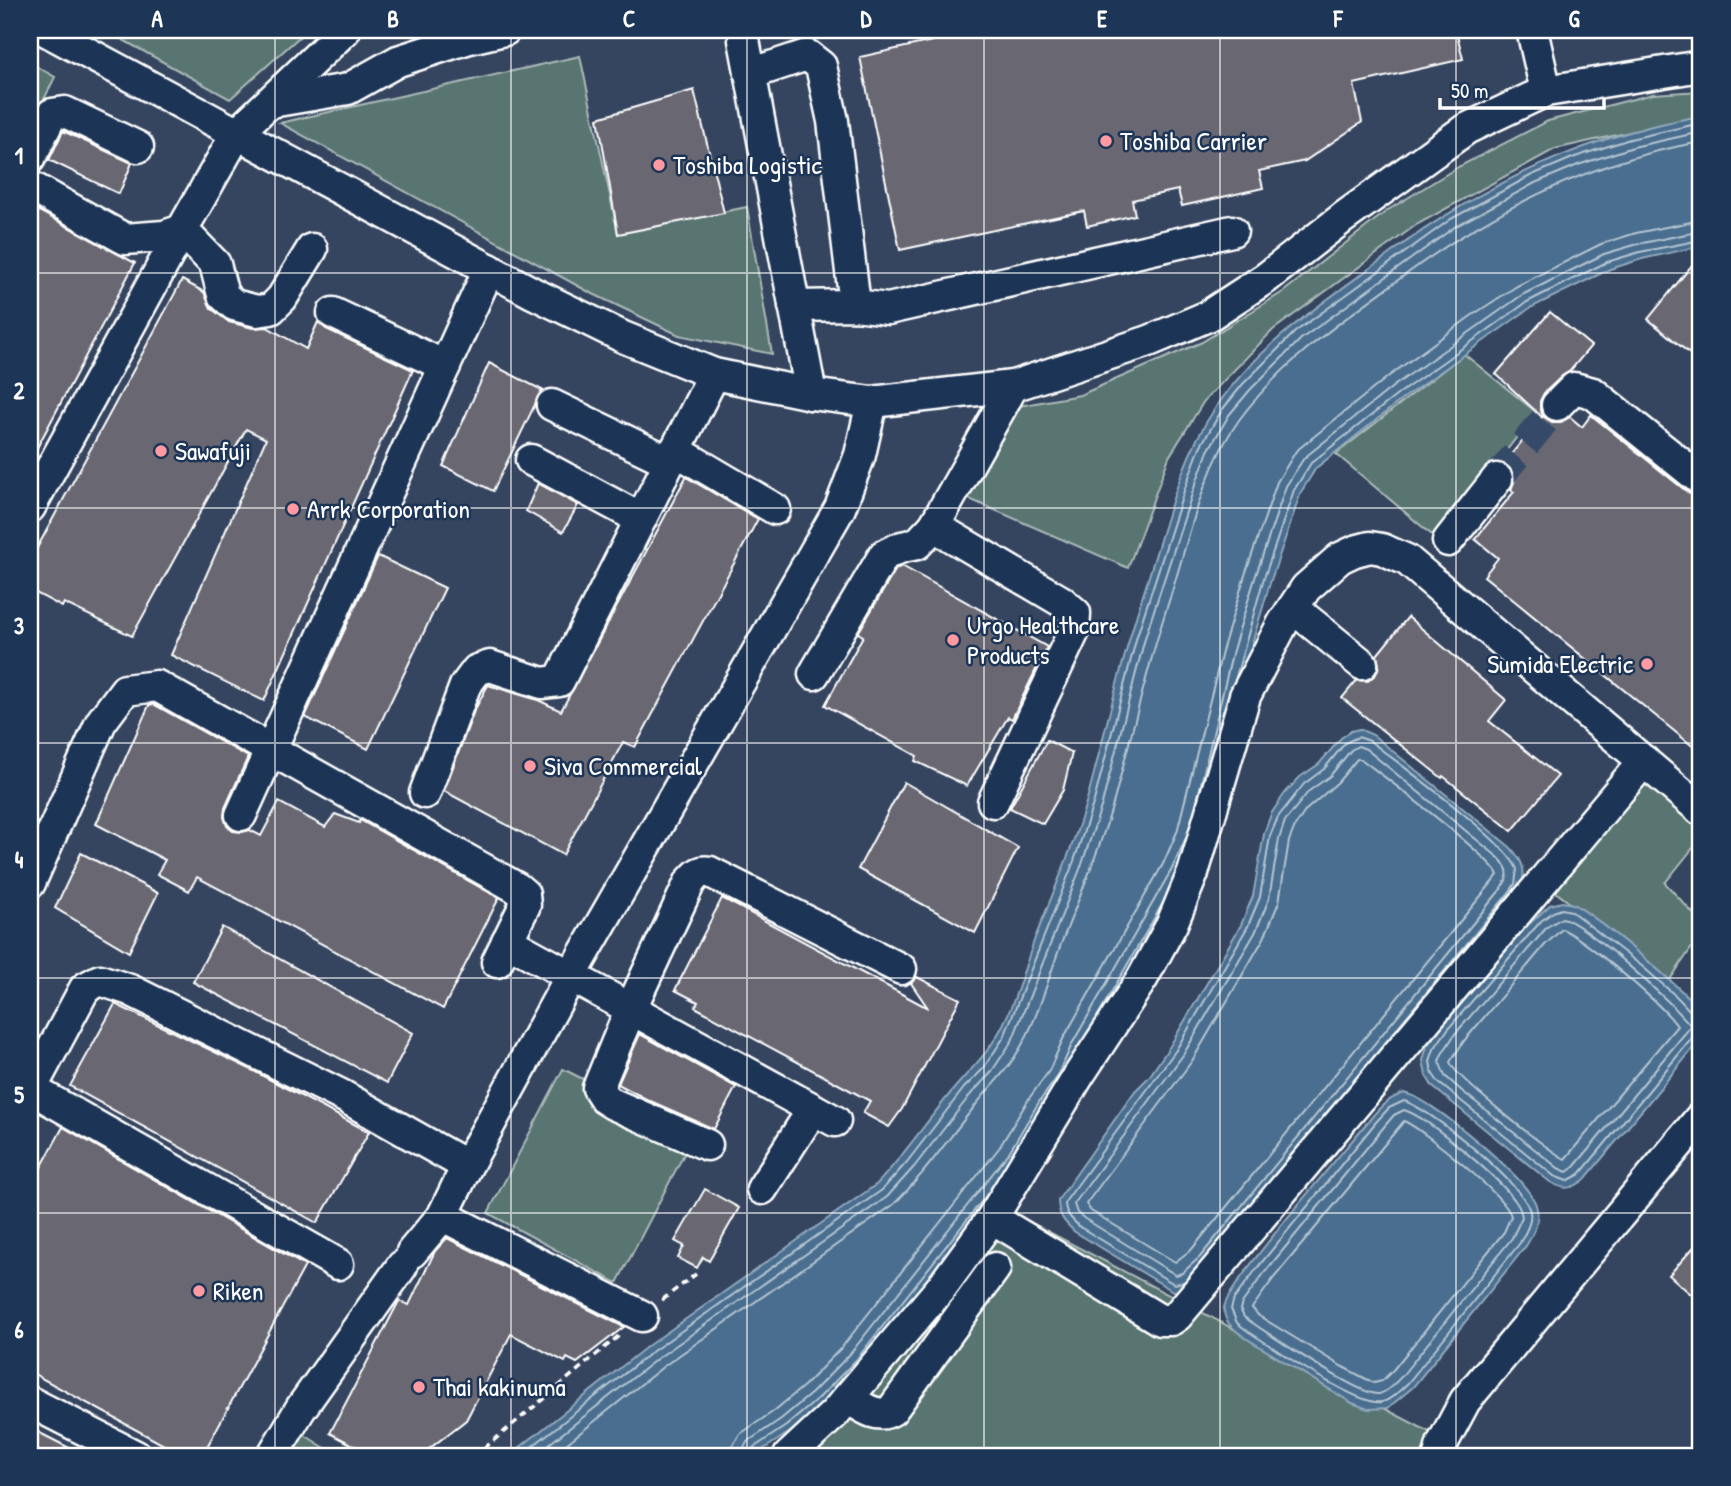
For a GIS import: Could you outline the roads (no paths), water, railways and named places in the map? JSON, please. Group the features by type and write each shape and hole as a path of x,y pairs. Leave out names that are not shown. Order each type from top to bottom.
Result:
{"street":[{"path":"45,30 489,269 623,337 714,373 811,394 872,402 1013,386 1149,341 1208,316 1266,278 1466,129 1546,90 1701,66"},
{"path":"30,508 181,230 237,133 345,30"},
{"path":"271,102 348,89 398,61 466,39 505,30"},
{"path":"1532,30 1546,90"},
{"path":"744,40 811,394"},
{"path":"750,74 807,55 821,66 833,121 855,305"},
{"path":"30,158 52,114 65,112 138,147"},
{"path":"30,186 125,239 164,236 181,230"},
{"path":"181,230 215,264 223,295 234,305 257,311 271,309 282,298 313,249"},
{"path":"794,306 855,305 888,309 1232,231"},
{"path":"242,815 489,269"},
{"path":"333,313 445,366"},
{"path":"425,793 465,686 477,670 489,666 542,682 559,681 714,373"},
{"path":"814,674 884,555 917,544 934,526 1013,386"},
{"path":"1557,405 1573,388 1593,393 1701,480"},
{"path":"272,1456 301,1408 407,1259 441,1219 571,976 840,508 860,455 872,402"},
{"path":"552,405 672,456 775,509"},
{"path":"531,460 641,519"},
{"path":"1448,541 1497,479"},
{"path":"934,526 1061,601 1075,613 1074,631 993,802"},
{"path":"789,1456 817,1432 848,1398 941,1288 992,1218 1079,1075 1142,979 1172,924 1205,837 1245,696 1306,588 1340,558 1370,547 1396,553 1407,560 1701,810"},
{"path":"1293,608 1362,664"},
{"path":"30,883 101,722 125,690 158,686 517,888 524,894 525,905 502,951 571,976 824,1115 762,1189"},
{"path":"992,1218 1160,1320 1177,1317 1644,761"},
{"path":"707,1145 613,1104 597,1088 690,882 703,871 710,872 901,968"},
{"path":"338,1264 30,1090 85,988 100,980 130,990 331,1090 467,1166"},
{"path":"1439,1456 1446,1434 1465,1401 1701,1117"},
{"path":"441,1219 444,1217 642,1316"},
{"path":"848,1398 876,1414 886,1415 892,1410 995,1268"},
{"path":"30,1402 136,1456"}],"water":[{"path":"1701,116 1701,246 1610,269 1530,308 1405,397 1316,468 1301,492 1270,583 1249,654 1202,841 1072,1084 929,1280 862,1365 790,1432 753,1456 509,1456 649,1345 877,1184 991,1045 1013,1003 1076,832 1128,645 1182,474 1203,428 1234,384 1274,343 1318,306 1423,230 1460,207 1536,167 1576,150 1617,136"},
{"path":"1359,729 1373,735 1510,847 1522,866 1524,875 1521,887 1183,1291 1173,1291 1075,1232 1062,1218 1058,1200 1170,1046 1241,925 1253,896 1264,834 1271,814 1300,777 1319,764 1341,738"},
{"path":"1562,902 1583,910 1642,956 1695,1005 1701,1014 1702,1022 1701,1035 1696,1045 1585,1179 1568,1188 1550,1182 1433,1087 1426,1076 1423,1060 1427,1046 1443,1025 1525,928 1550,905"},
{"path":"1404,1093 1431,1106 1502,1163 1529,1193 1536,1205 1538,1216 1534,1232 1526,1246 1413,1387 1388,1408 1368,1409 1352,1403 1244,1337 1228,1321 1224,1308 1244,1273 1315,1184 1378,1110"}],"tunnel":[{"path":"1497,479 1557,405"}],"place":[{"name":"Toshiba Carrier","path":"1106,141"},
{"name":"Toshiba Logistic","path":"659,165"},
{"name":"Sawafuji","path":"161,451"},
{"name":"Arrk Corporation","path":"293,509"},
{"name":"Urgo Healthcare Products","path":"953,640"},
{"name":"Sumida Electric","path":"1647,664"},
{"name":"Siva Commercial","path":"530,766"},
{"name":"Riken","path":"199,1291"},
{"name":"Thai kakinuma","path":"419,1387"}]}
